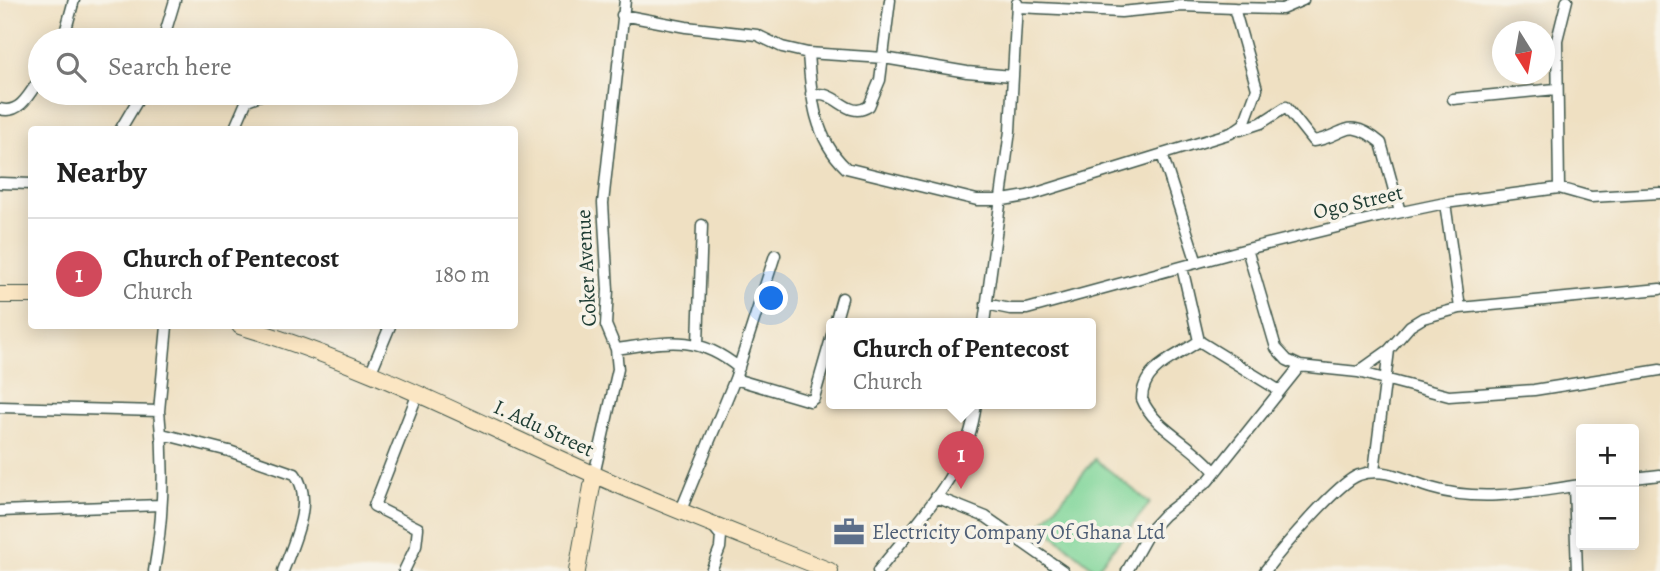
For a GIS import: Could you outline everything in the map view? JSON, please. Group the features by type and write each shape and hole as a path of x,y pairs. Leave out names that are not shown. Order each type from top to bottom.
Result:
{"street":[{"path":"66,28 74,0"},
{"path":"167,28 175,0"},
{"name":"Coker Avenue","path":"578,571 594,475 618,369 616,349 606,326 608,290 603,203 625,0"},
{"path":"811,94 830,96 845,108 865,109 869,106 880,79 890,0"},
{"path":"984,318 1003,200 1017,4 1109,12 1182,6 1267,10 1294,6 1303,0"},
{"path":"1567,0 1557,40 1559,188 1591,197 1660,193"},
{"path":"1234,8 1257,89 1240,130"},
{"path":"622,15 687,27 757,35 782,47 808,53 884,58 967,72 1012,76"},
{"path":"808,53 817,126 846,167 977,200 1003,200 1027,196 1240,130 1261,123 1286,107 1313,141 1347,127 1358,129 1381,142 1400,212"},
{"path":"1453,99 1556,89"},
{"path":"0,109 11,111 18,108 28,94"},
{"path":"122,126 135,105"},
{"path":"236,126 245,105"},
{"path":"1162,154 1197,263"},
{"path":"0,183 28,184"},
{"name":"Ogo Street","path":"986,303 1010,309 1027,309 1247,248 1400,212 1445,203 1559,188"},
{"path":"1445,203 1461,307"},
{"path":"698,344 702,225"},
{"path":"1247,248 1276,348 1287,359 1300,366 1358,372 1433,393 1475,395 1660,370"},
{"path":"681,510 737,374 775,255"},
{"path":"1182,267 1199,341 1280,390"},
{"path":"1358,372 1389,351 1410,326 1423,318 1461,307 1660,289"},
{"path":"0,295 28,295"},
{"path":"836,318 842,299"},
{"path":"153,571 159,541 162,434 159,411 167,329"},
{"name":"I. Adu Street","path":"250,329 286,340 418,393 594,475 830,571"},
{"path":"370,374 389,329"},
{"path":"616,349 672,341 698,344 725,357 737,374 810,401 814,398 826,354"},
{"path":"1199,341 1154,370 1146,381 1142,399 1146,409 1159,424 1200,453 1215,472"},
{"path":"1374,471 1389,351"},
{"path":"1127,571 1150,530 1215,472 1300,366"},
{"path":"404,571 416,546 418,528 374,506 374,499 418,393"},
{"path":"0,407 159,411"},
{"path":"877,571 936,497 963,457 975,409"},
{"path":"162,434 229,451 295,474 300,481 302,494 299,524 283,571"},
{"path":"1265,571 1319,510 1356,476 1374,471 1434,489 1476,495 1528,494 1576,486"},
{"path":"1639,477 1660,475"},
{"path":"1577,571 1578,487"},
{"path":"936,497 986,516 1063,571"},
{"path":"0,511 160,505"},
{"path":"709,523 721,536 720,548 711,571"}],"green space":[{"path":"1095,459 1150,503 1096,570 1041,525"}],"place":[{"name":"Church of Pentecost","path":"961,489"},
{"name":"Electricity Company Of Ghana Ltd","path":"849,532"}]}
